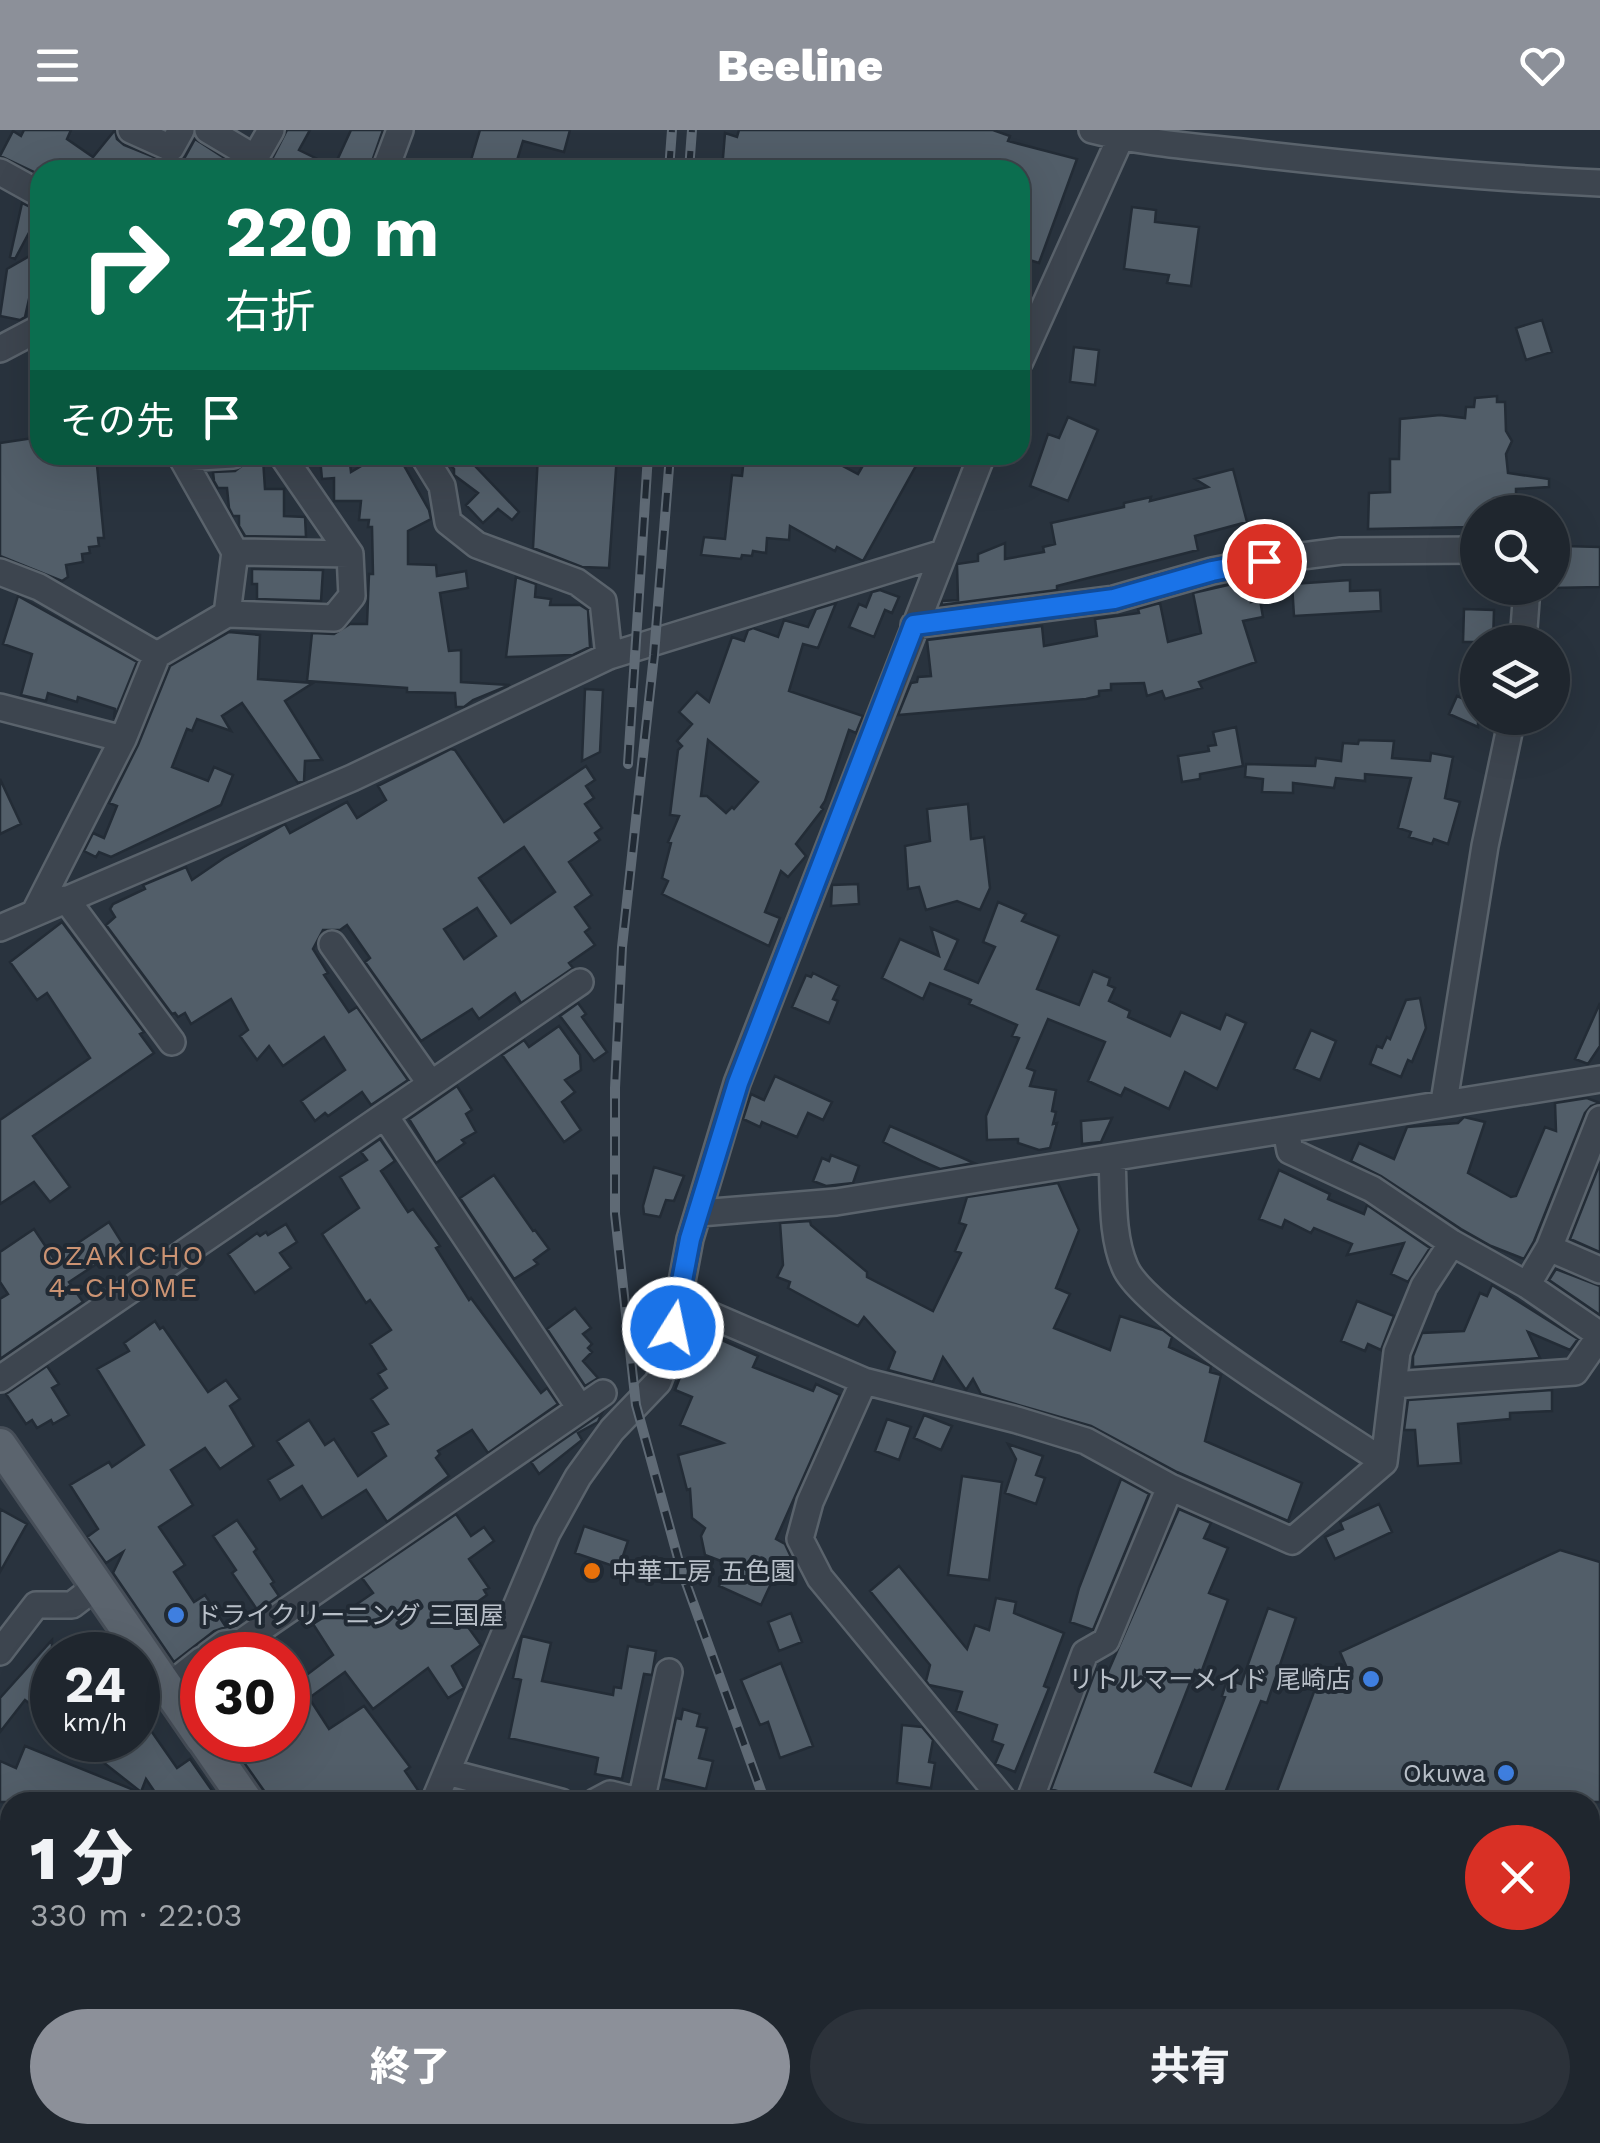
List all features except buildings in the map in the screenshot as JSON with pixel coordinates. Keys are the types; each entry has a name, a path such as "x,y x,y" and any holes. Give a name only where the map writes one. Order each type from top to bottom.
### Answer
{"main road":[{"path":"0,1445 180,1705"},
{"path":"219,1762 240,1792"}],"street":[{"path":"131,130 171,148 181,130"},
{"path":"208,130 255,158 271,130"},
{"path":"389,160 400,130"},
{"path":"1092,130 1496,178 1600,184"},
{"path":"1030,339 1123,134"},
{"path":"0,172 30,188"},
{"path":"0,349 30,333"},
{"path":"186,465 236,552 228,614"},
{"path":"35,912 123,738 157,655 228,614 334,618 352,596 350,554 289,465"},
{"path":"430,465 442,486 448,522 477,545 577,582 603,601 610,656"},
{"path":"438,1792 546,1534 578,1477 612,1430 658,1382 668,1356 690,1239 738,1083 978,465"},
{"path":"914,625 1114,599 1212,571 1264,561 1342,552 1460,550"},
{"path":"236,552 350,554"},
{"path":"0,928 352,778 610,656 942,554"},
{"path":"0,572 39,588 157,655"},
{"path":"0,707 123,738"},
{"path":"1444,1102 1485,846 1508,735"},
{"path":"66,899 172,1042"},
{"path":"332,944 431,1084"},
{"path":"0,1379 580,982"},
{"path":"700,1213 836,1202 1600,1079"},
{"path":"384,1116 580,1408"},
{"path":"1526,1285 1549,1248 1600,1119"},
{"path":"1286,1130 1290,1151 1372,1189 1600,1335 1575,1372 1393,1385"},
{"path":"1112,1160 1116,1232 1125,1268 1144,1295 1384,1462"},
{"path":"678,1301 864,1380 1086,1442 1170,1487 1292,1542 1384,1462 1397,1352 1424,1286 1452,1243"},
{"path":"1549,1248 1600,1270"},
{"path":"864,1380 810,1502 800,1539 820,1578 997,1792"},
{"path":"254,1632 603,1394"},
{"path":"1033,1792 1085,1653 1106,1640 1170,1487"},
{"path":"0,1652 36,1605 72,1605 98,1584"},
{"path":"643,1792 669,1672"},
{"path":"168,1687 180,1677"},
{"path":"447,1772 523,1792"}],"railway":[{"path":"670,160 672,130"},
{"path":"690,160 692,130"},
{"path":"628,764 647,465"},
{"path":"669,465 654,655 622,947 615,1088 615,1214 636,1405 681,1569 761,1792"}],"place":[{"name":"中華工房 五色園","path":"592,1571"},
{"name":"ドライクリーニング 三国屋","path":"176,1615"},
{"name":"リトルマーメイド 尾崎店","path":"1371,1679"},
{"name":"Okuwa","path":"1506,1773"}],"district":[{"name":"OZAKICHO 4-CHOME","path":"124,1271"}],"route":[{"path":"673,1328 690,1239 738,1083 914,625 1114,599 1212,571 1264,561"}]}
